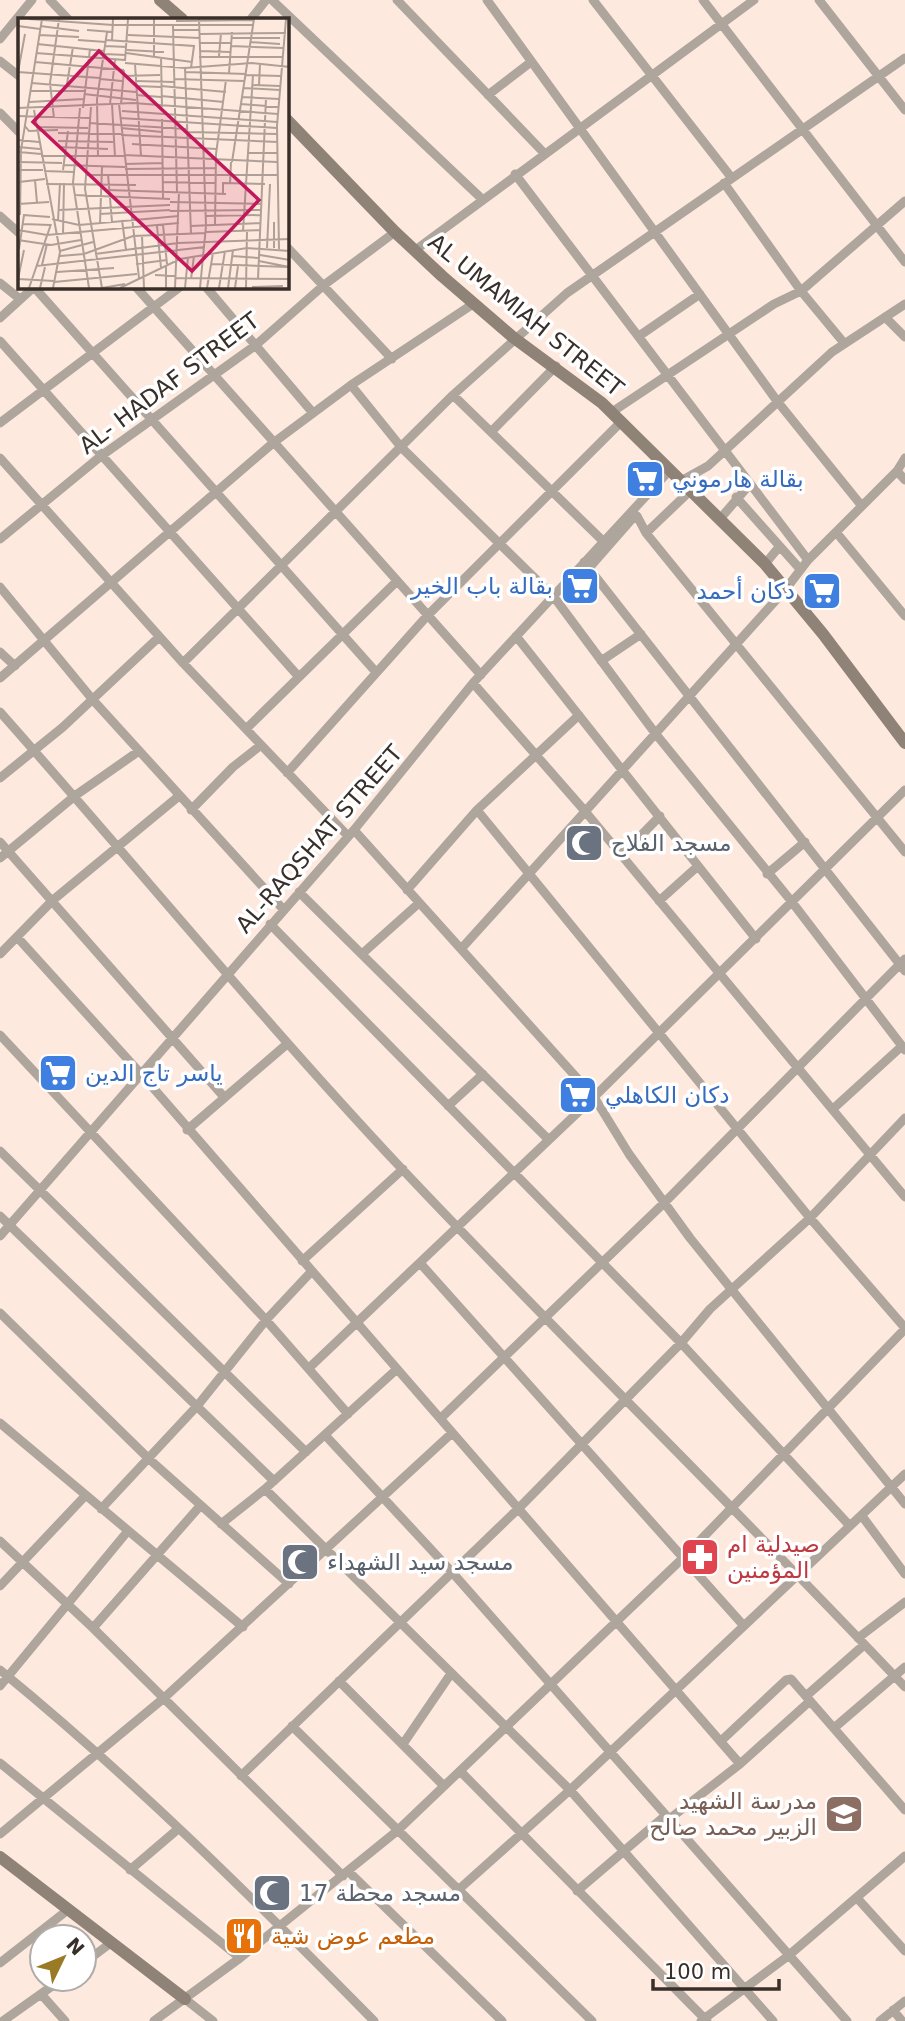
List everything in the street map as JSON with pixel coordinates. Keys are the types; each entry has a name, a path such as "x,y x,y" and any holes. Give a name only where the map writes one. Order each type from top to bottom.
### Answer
{"street":[{"path":"0,39 32,0"},
{"path":"50,0 67,18"},
{"path":"160,0 181,18"},
{"path":"252,18 266,0"},
{"path":"272,0 482,199"},
{"path":"397,0 544,153"},
{"path":"487,0 777,401 861,505"},
{"path":"593,0 728,180 801,291 844,342"},
{"path":"703,0 801,131 905,262"},
{"path":"414,251 577,128 754,0"},
{"path":"819,0 905,110"},
{"path":"183,663 280,564 514,338 592,275 905,58"},
{"path":"0,61 18,75"},
{"path":"488,95 531,62"},
{"path":"0,113 18,131"},
{"name":"AL UMAMIAH STREET","path":"289,122 414,251 514,338 556,366 617,417 765,564 905,743"},
{"path":"515,174 808,560"},
{"path":"287,773 375,671 552,489 617,417 667,373 774,304 801,291 905,201"},
{"path":"0,216 18,232"},
{"name":"AL- HADAF STREET","path":"0,539 43,507 101,456 256,345 324,285 395,232"},
{"path":"289,249 392,359"},
{"path":"0,283 20,299"},
{"path":"0,318 32,289"},
{"path":"36,289 375,671"},
{"path":"137,289 481,675"},
{"path":"0,423 178,289"},
{"path":"208,289 313,413"},
{"path":"639,336 700,294"},
{"path":"0,678 273,443 351,386 473,304"},
{"path":"646,533 686,486 777,401 844,342 905,304"},
{"path":"885,317 905,337"},
{"path":"0,341 299,677"},
{"path":"491,432 556,366"},
{"path":"351,386 401,447 554,597 654,733 792,902 903,1048 834,1108"},
{"path":"453,396 603,541"},
{"path":"0,458 159,638 287,773 407,890 594,1097 629,1154 690,1238 905,1504"},
{"path":"461,949 785,590 808,560 897,471 905,458"},
{"name":"AL-RAQSHAT STREET","path":"0,1236 351,833 473,683 587,565 603,541 670,470"},
{"path":"897,471 905,480"},
{"path":"719,520 736,497 750,484"},
{"path":"736,497 800,569"},
{"path":"441,1418 547,1318 600,1261 665,1202 864,999 903,965 587,565 637,516 646,533 905,852"},
{"path":"836,532 905,616"},
{"path":"765,564 779,547"},
{"path":"246,729 396,582"},
{"path":"0,587 93,700 283,909"},
{"path":"601,661 641,634"},
{"path":"516,636 756,939"},
{"path":"0,778 93,700 159,638"},
{"path":"0,652 15,666"},
{"path":"473,683 622,855 871,1152 905,1197"},
{"path":"0,712 76,795 287,1044 402,1169 905,1687"},
{"path":"407,890 477,810 579,715"},
{"path":"191,810 213,786 261,745"},
{"path":"4,855 76,795 139,751"},
{"path":"309,1367 660,1034 905,790"},
{"path":"0,954 54,900 179,796"},
{"path":"155,2021 240,1958 397,1830 685,1556 905,1329 810,1218 477,810"},
{"path":"622,855 660,816"},
{"path":"0,842 4,855 54,900 224,1097"},
{"path":"767,874 805,842"},
{"path":"659,901 698,866"},
{"path":"299,891 548,1139"},
{"path":"363,953 419,904"},
{"path":"270,924 681,1343 784,1452 849,1526"},
{"path":"17,937 142,1075 740,1764"},
{"path":"0,1035 90,1135 266,1320 348,1414"},
{"path":"187,1130 287,1044"},
{"path":"448,1106 483,1074"},
{"path":"241,1776 519,1508 733,1288 810,1218 905,1118"},
{"path":"0,1151 306,1452"},
{"path":"302,1261 402,1169"},
{"path":"0,1216 274,1481"},
{"path":"420,1263 685,1556 744,1626"},
{"path":"101,1509 198,1405 266,1320 311,1272"},
{"path":"0,1312 148,1458 289,1584"},
{"path":"221,1524 265,1489 397,1369"},
{"path":"0,1423 243,1628"},
{"path":"0,1834 100,1753 243,1628 452,1433"},
{"path":"325,1435 452,1571 846,2021"},
{"path":"457,1891 570,1790 905,1474"},
{"path":"265,1489 450,1675 570,1790 773,2021"},
{"path":"0,1586 85,1496"},
{"path":"93,1628 200,1506"},
{"path":"862,1516 905,1574"},
{"path":"0,1686 127,1532"},
{"path":"0,1541 93,1628 241,1776 502,2021"},
{"path":"577,1891 666,1818 740,1764 808,1699 862,1641 905,1602"},
{"path":"834,1728 905,1667"},
{"path":"0,1670 100,1753 280,1926 374,2021"},
{"path":"403,1744 450,1675"},
{"path":"721,1741 789,1678 905,1810"},
{"path":"339,1681 443,1785"},
{"path":"292,1726 592,2021"},
{"path":"0,1763 240,1958"},
{"path":"460,1771 704,2020 789,1956 905,1856"},
{"path":"130,1870 177,1829"},
{"path":"0,1857 213,2021"},
{"path":"857,1898 905,1951"},
{"path":"0,1963 69,1909"},
{"path":"98,1952 112,1942"},
{"path":"7,2020 41,1994 65,2021"},
{"path":"880,2021 905,2001"},
{"path":"893,2011 902,2021"}],"place":[{"name":"بقالة هارموني","path":"645,479"},
{"name":"بقالة باب الخير","path":"580,586"},
{"name":"دكان أحمد","path":"822,591"},
{"name":"مسجد الفلاح","path":"584,843"},
{"name":"ياسر تاج الدين","path":"58,1073"},
{"name":"دكان الكاهلي","path":"578,1095"},
{"name":"صيدلية ام المؤمنين","path":"700,1557"},
{"name":"مسجد سيد الشهداء","path":"300,1562"},
{"name":"مدرسة الشهيد الزبير محمد صالح","path":"844,1814"},
{"name":"مسجد محطة 17","path":"272,1893"},
{"name":"مطعم عوض شية","path":"244,1936"}]}
